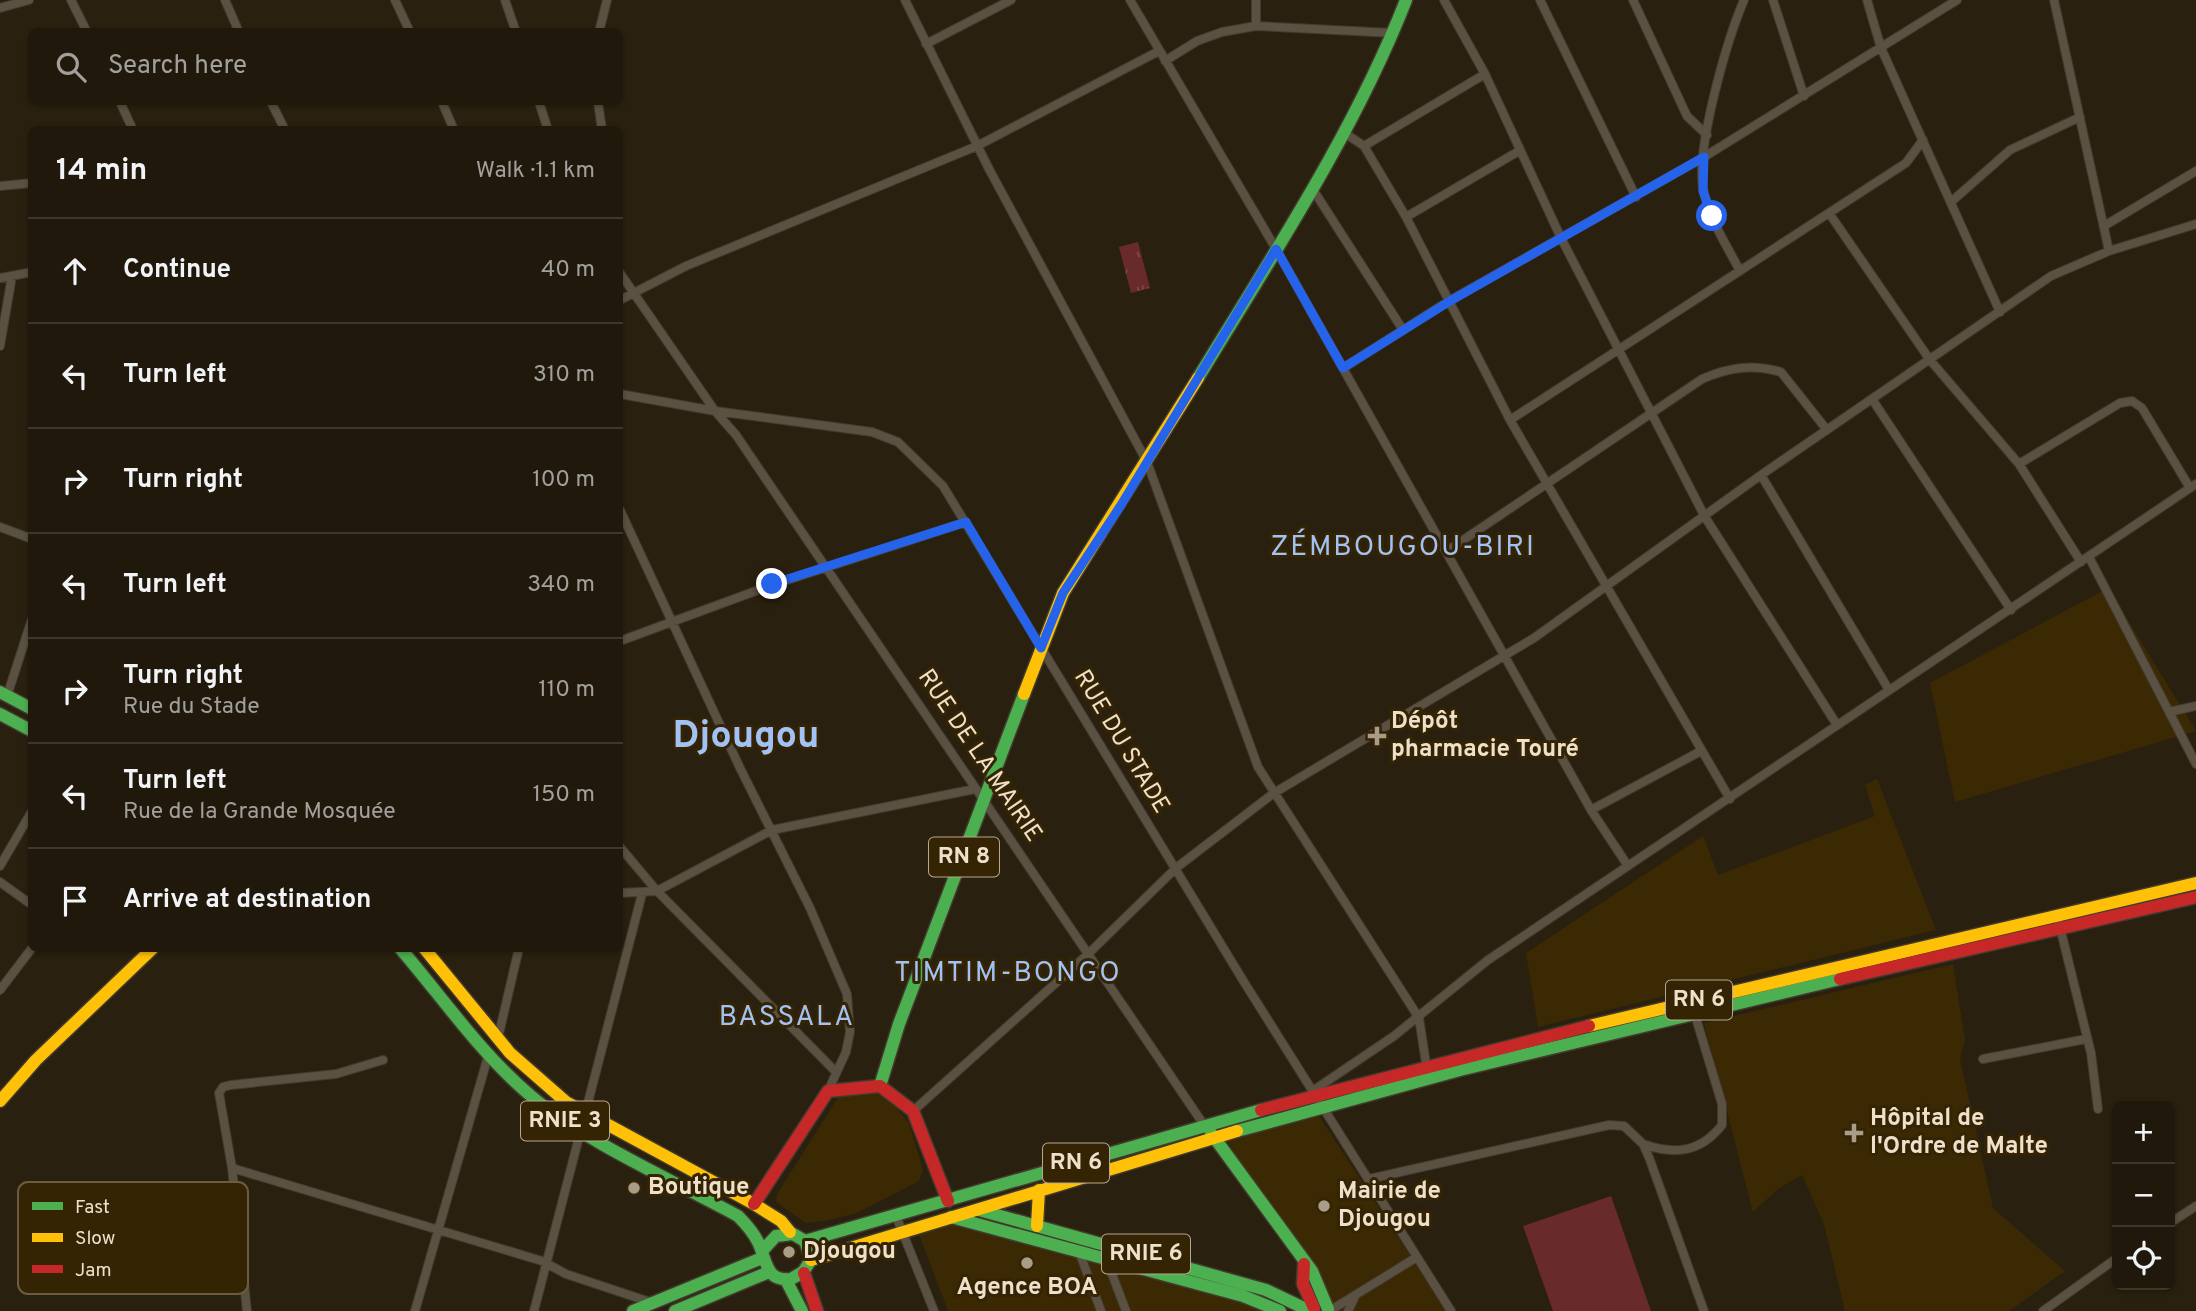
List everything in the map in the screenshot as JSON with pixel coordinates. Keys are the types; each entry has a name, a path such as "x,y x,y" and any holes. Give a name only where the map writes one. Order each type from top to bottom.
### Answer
{"main road":[{"name":"RN 8","path":"880,1086 900,1024 1063,593 1147,462 1276,249 1343,132 1393,33 1406,0"},
{"path":"3,694 28,707"},
{"path":"0,714 28,729"},
{"name":"RN 6","path":"1427,1073 2057,915 2196,883"},
{"name":"RN 6","path":"948,1201 1204,1125 1318,1097 1695,1015 2196,897"},
{"path":"1,1100 36,1060 149,952"},
{"name":"RNIE 3","path":"403,952 489,1053 531,1096 582,1131 738,1216 746,1223 763,1254 769,1272"},
{"name":"RNIE 3","path":"427,952 498,1039 543,1084 586,1115 754,1204 805,1241"},
{"path":"754,1204 828,1091 880,1086 913,1111 948,1201 805,1241 811,1260"},
{"name":"RN 6","path":"951,1217 1215,1136 1318,1097"},
{"name":"RUE DE LA MAIRIE","path":"1204,1125 1215,1136 1319,1282 1331,1310"},
{"path":"1037,1226 1039,1190"},
{"name":"RNIE 6","path":"948,1201 1105,1242 1266,1290 1311,1310"},
{"path":"786,1280 804,1273 811,1260 951,1217"},
{"name":"RNIE 6","path":"951,1217 1080,1254 1244,1296 1280,1311"},
{"path":"634,1311 763,1254 769,1240 779,1233 790,1232"},
{"name":"RUE DE LA MAIRIE","path":"1304,1264 1303,1283 1311,1310"},
{"path":"675,1311 769,1272 786,1280 802,1311"},
{"path":"804,1273 817,1311"},
{"path":"1311,1310 1331,1310"}],"street":[{"path":"0,8 29,0"},
{"path":"71,0 85,28"},
{"path":"225,0 237,28"},
{"path":"395,0 408,28"},
{"path":"505,0 515,28"},
{"path":"600,28 607,0"},
{"path":"905,0 977,146 1147,462 1258,767 1419,1018 1427,1073"},
{"path":"926,44 1011,0"},
{"path":"1130,0 1276,249 1591,810 1628,866"},
{"path":"1256,0 1256,26"},
{"path":"1444,0 1485,74 1561,238 1705,517 1837,725"},
{"path":"1540,0 1636,197"},
{"path":"1633,0 1687,116 1707,135"},
{"path":"1740,271 1703,191 1707,135 1744,0"},
{"path":"1773,0 1804,96"},
{"path":"1867,0 1881,48 2000,312"},
{"path":"1343,368 1450,301 1704,157 1957,0"},
{"path":"2054,0 2109,251"},
{"path":"1166,61 1210,36 1256,26 1393,33"},
{"path":"623,298 687,266 977,146 1159,51"},
{"path":"1364,146 1485,74"},
{"path":"121,105 131,126"},
{"path":"272,105 283,126"},
{"path":"443,105 452,126"},
{"path":"540,105 547,126"},
{"path":"598,105 601,126"},
{"path":"1951,202 2010,150 2080,117"},
{"path":"1343,132 1364,146 1406,217 1510,420 1730,799"},
{"path":"1510,420 1906,163 1923,140"},
{"path":"1406,217 1519,150"},
{"path":"2104,226 2196,171"},
{"path":"0,186 28,183"},
{"path":"1311,188 1403,330"},
{"path":"1829,213 1930,360 2019,464 2085,560 2196,764"},
{"path":"913,1111 1087,955 1176,868 1274,793 1505,657 1761,475 2051,276 2109,251 2196,224"},
{"path":"0,278 28,273"},
{"path":"0,346 12,276"},
{"name":"RUE DE LA MAIRIE","path":"623,277 826,567 1204,1125"},
{"path":"1447,551 1702,379 1735,366 1781,372 1827,430"},
{"name":"RUE DU STADE","path":"623,395 715,411 872,432 898,442 943,486 1118,779 1451,1311"},
{"path":"1872,399 2011,610"},
{"path":"1318,1097 1488,960 2193,486 2142,408 2132,401 2120,403 2019,464"},
{"path":"1761,475 1889,690"},
{"path":"623,516 847,994 850,1032 846,1052 828,1091"},
{"path":"623,640 772,584 966,522"},
{"path":"0,527 28,538"},
{"path":"3,694 28,629"},
{"path":"2169,712 2196,706"},
{"path":"1591,810 1701,751"},
{"path":"623,893 657,891 772,830 975,789"},
{"path":"0,866 4,851 28,817"},
{"path":"623,851 657,891 836,1072"},
{"path":"0,882 28,902"},
{"path":"534,1311 642,894"},
{"path":"2057,915 2087,1039 2098,1110"},
{"path":"0,990 29,952"},
{"path":"498,1039 518,952"},
{"path":"1643,1144 1673,1152 1686,1150 1702,1144 1722,1125 1722,1104 1695,1015"},
{"path":"1983,1059 2087,1039"},
{"path":"415,1311 489,1053"},
{"path":"233,1182 219,1100 223,1087 336,1074 383,1060"},
{"path":"1368,1179 1609,1125 1624,1126 1643,1144 1704,1311"},
{"path":"232,1168 439,1229 547,1264 653,1303"},
{"path":"2175,1220 2196,1206"},
{"path":"896,1216 934,1311"},
{"path":"1105,1242 1107,1261 1126,1311"},
{"path":"1080,1254 1101,1311"},
{"path":"1331,1310 1417,1257"},
{"path":"2043,1311 2112,1262"},
{"path":"1348,1311 1354,1298"}],"shaded area":[{"path":"2108,588 2196,731 1955,802 1930,683"},
{"path":"1877,779 1936,930 1538,1027 1526,953 1703,836 1718,875 1875,816 1865,785"},
{"name":"Hôpital de l'Ordre de Malte","path":"1953,964 1965,1040 1960,1059 1993,1208 2065,1271 2009,1311 1845,1311 1824,1224 1802,1175 1778,1189 1753,1212 1704,1023"},
{"path":"874,1092 895,1106 909,1123 923,1170 919,1181 857,1213 806,1223 776,1202 777,1194 841,1093"},
{"path":"1317,1113 1446,1311 1333,1311 1228,1142"},
{"path":"947,1221 1069,1256 1249,1300 1274,1311 948,1311 917,1229"}],"green space":[{"path":"1138,242 1150,288 1131,293 1119,247"},
{"path":"1611,1196 1651,1311 1553,1311 1523,1226"}],"traffic: fast":[{"path":"1198,378 1337,146 1406,0"},
{"path":"0,692 28,707"},
{"path":"880,1086 899,1024 1024,694"},
{"path":"0,714 28,729"},
{"path":"403,952 495,1062 553,1113 603,1145 738,1216 754,1235 768,1268 776,1277 791,1279 803,1272 811,1260 805,1241 793,1234 776,1236 763,1250"},
{"path":"1237,1131 1460,1070 1840,979"},
{"path":"805,1241 1261,1110"},
{"path":"1211,1133 1312,1271 1328,1309"},
{"path":"979,1210 1266,1290 1310,1311"},
{"path":"951,1217 1243,1296 1280,1311"},
{"path":"633,1311 762,1258"},
{"path":"675,1311 769,1272"},
{"path":"786,1280 802,1311"}],"traffic: slow":[{"path":"1024,694 1063,593 1198,378"},
{"path":"1589,1026 2196,883"},
{"path":"0,1101 36,1060 149,952"},
{"path":"427,952 510,1053 566,1102 754,1204 781,1221 790,1232"},
{"path":"811,1260 1237,1131"},
{"path":"1037,1226 1039,1190"}],"traffic: jam":[{"path":"1840,979 2196,897"},
{"path":"1261,1110 1589,1026"},
{"path":"754,1204 828,1091 880,1086 913,1111 948,1201"},
{"path":"1304,1264 1303,1284 1314,1308"},
{"path":"804,1273 817,1311"}],"place":[{"name":"Dépôt pharmacie Touré","path":"1377,736"},
{"name":"Hôpital de l'Ordre de Malte","path":"1854,1133"},
{"name":"Boutique","path":"634,1188"},
{"name":"Mairie de Djougou","path":"1324,1206"},
{"name":"Djougou","path":"789,1252"},
{"name":"Agence BOA","path":"1027,1263"}],"district":[{"name":"ZÉMBOUGOU-BIRI","path":"1403,548"},
{"name":"Djougou","path":"746,737"},
{"name":"TIMTIM-BONGO","path":"1008,974"},
{"name":"BASSALA","path":"787,1018"}],"route":[{"path":"772,584 966,522 1041,648 1063,593 1121,505 1276,249 1343,368 1450,301 1704,157 1701,174 1703,191 1712,216"}]}
